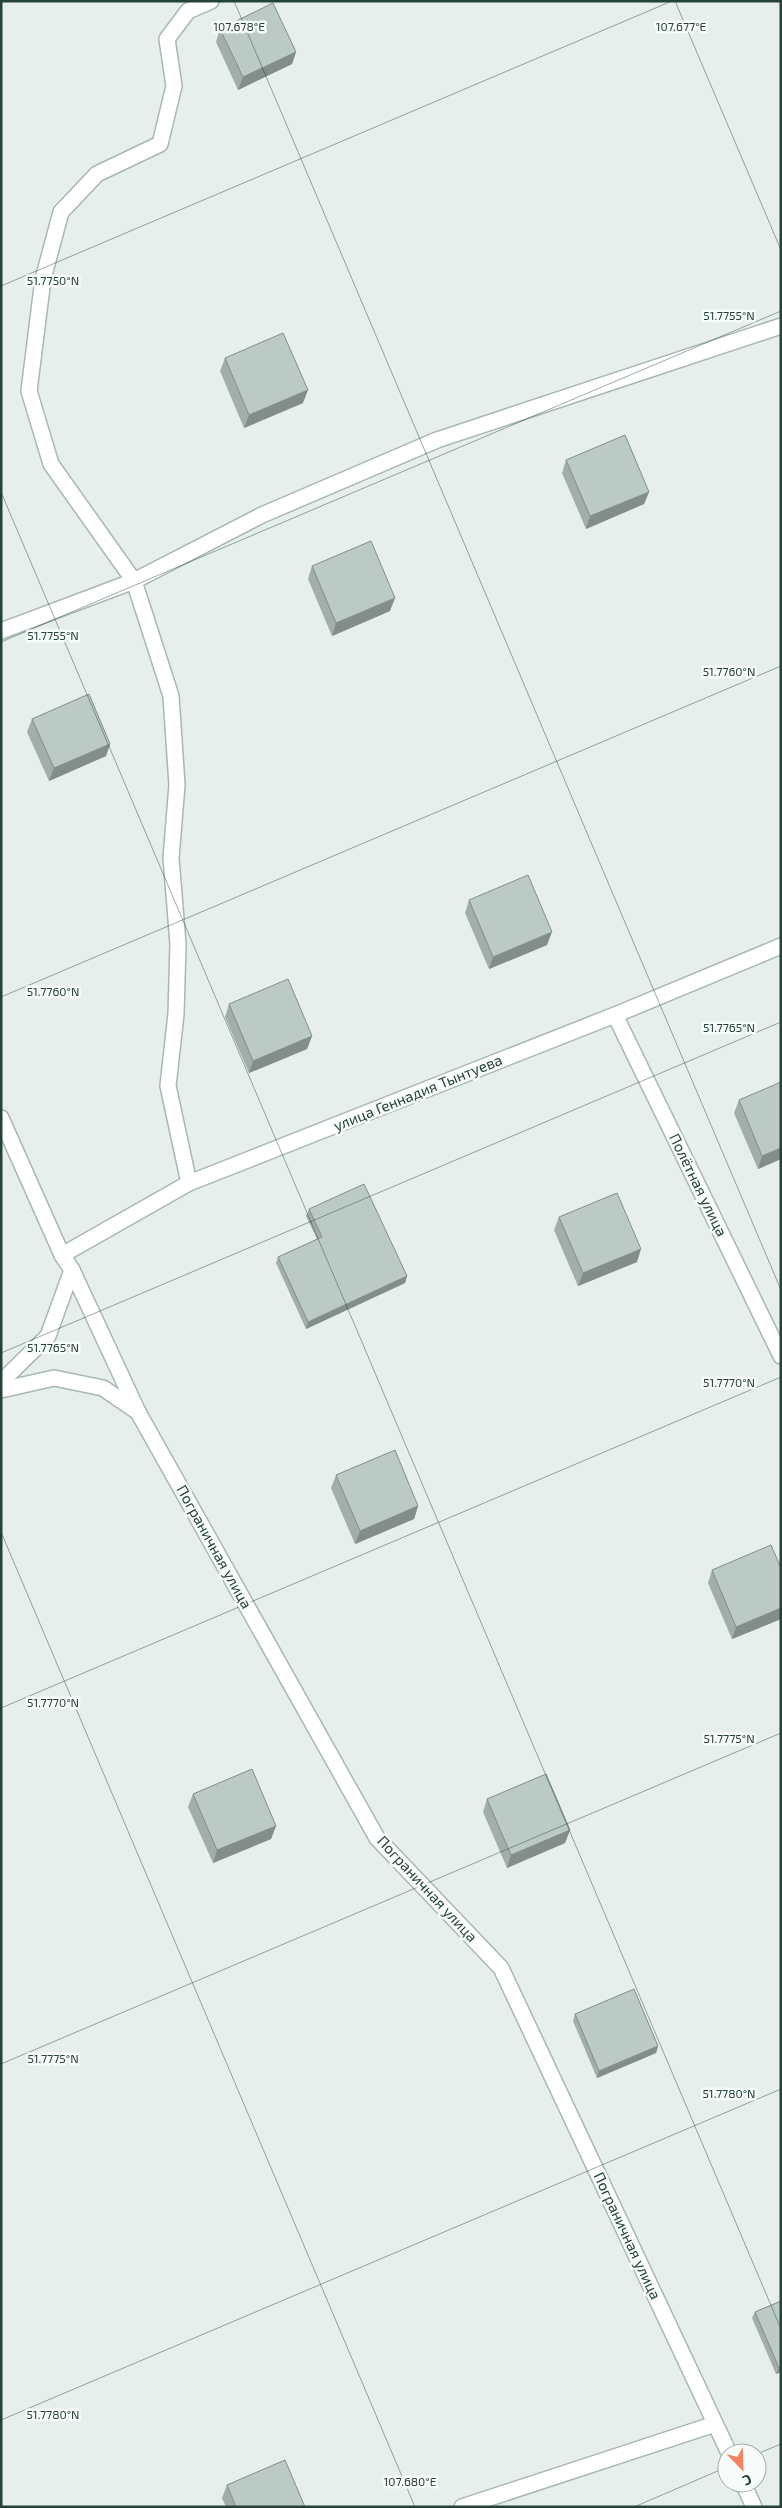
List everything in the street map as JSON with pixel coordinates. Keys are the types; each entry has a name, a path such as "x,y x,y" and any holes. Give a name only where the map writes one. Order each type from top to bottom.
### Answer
{"street":[{"path":"189,1183 168,1086 176,1014 178,944 171,858 177,785 171,696 134,582 50,464 30,391 43,279 61,212 97,174 160,144 174,86 167,39 188,11 211,1"},
{"path":"1,631 134,582 262,515 437,440 781,326"},
{"name":"улица Геннадия Тынтуева","path":"62,1255 189,1183 615,1015 781,946"},
{"name":"Полётная улица","path":"615,1015 781,1356"},
{"name":"Пограничная улица","path":"1,1118 62,1255 72,1270 138,1412 378,1838 501,1968 724,2443"},
{"path":"1,1382 48,1336 72,1270"},
{"path":"1,1390 54,1378 103,1388 138,1412"},
{"path":"462,2507 715,2424"},
{"path":"748,2493 754,2507"}],"building":[{"path":"273,3 296,52 243,77 220,29"},
{"path":"283,333 308,390 249,415 225,358"},
{"path":"625,435 649,492 590,516 566,460"},
{"path":"371,541 395,598 336,623 312,566"},
{"path":"89,694 110,744 54,768 32,719"},
{"path":"528,875 552,932 493,957 469,900"},
{"path":"288,979 312,1036 253,1061 229,1004"},
{"path":"781,1082 781,1148 762,1156 739,1100"},
{"path":"364,1184 407,1276 308,1322 278,1257 322,1237 309,1209"},
{"path":"617,1193 641,1249 583,1273 559,1217"},
{"path":"395,1450 418,1506 360,1531 336,1475"},
{"path":"771,1545 781,1568 781,1608 736,1627 712,1570"},
{"path":"252,1769 276,1826 217,1850 193,1794"},
{"path":"546,1774 570,1830 511,1855 487,1799"},
{"path":"634,1989 658,2046 599,2071 575,2014"},
{"path":"781,2301 781,2367 779,2368 755,2312"},
{"path":"285,2460 305,2507 236,2507 227,2485"}]}
